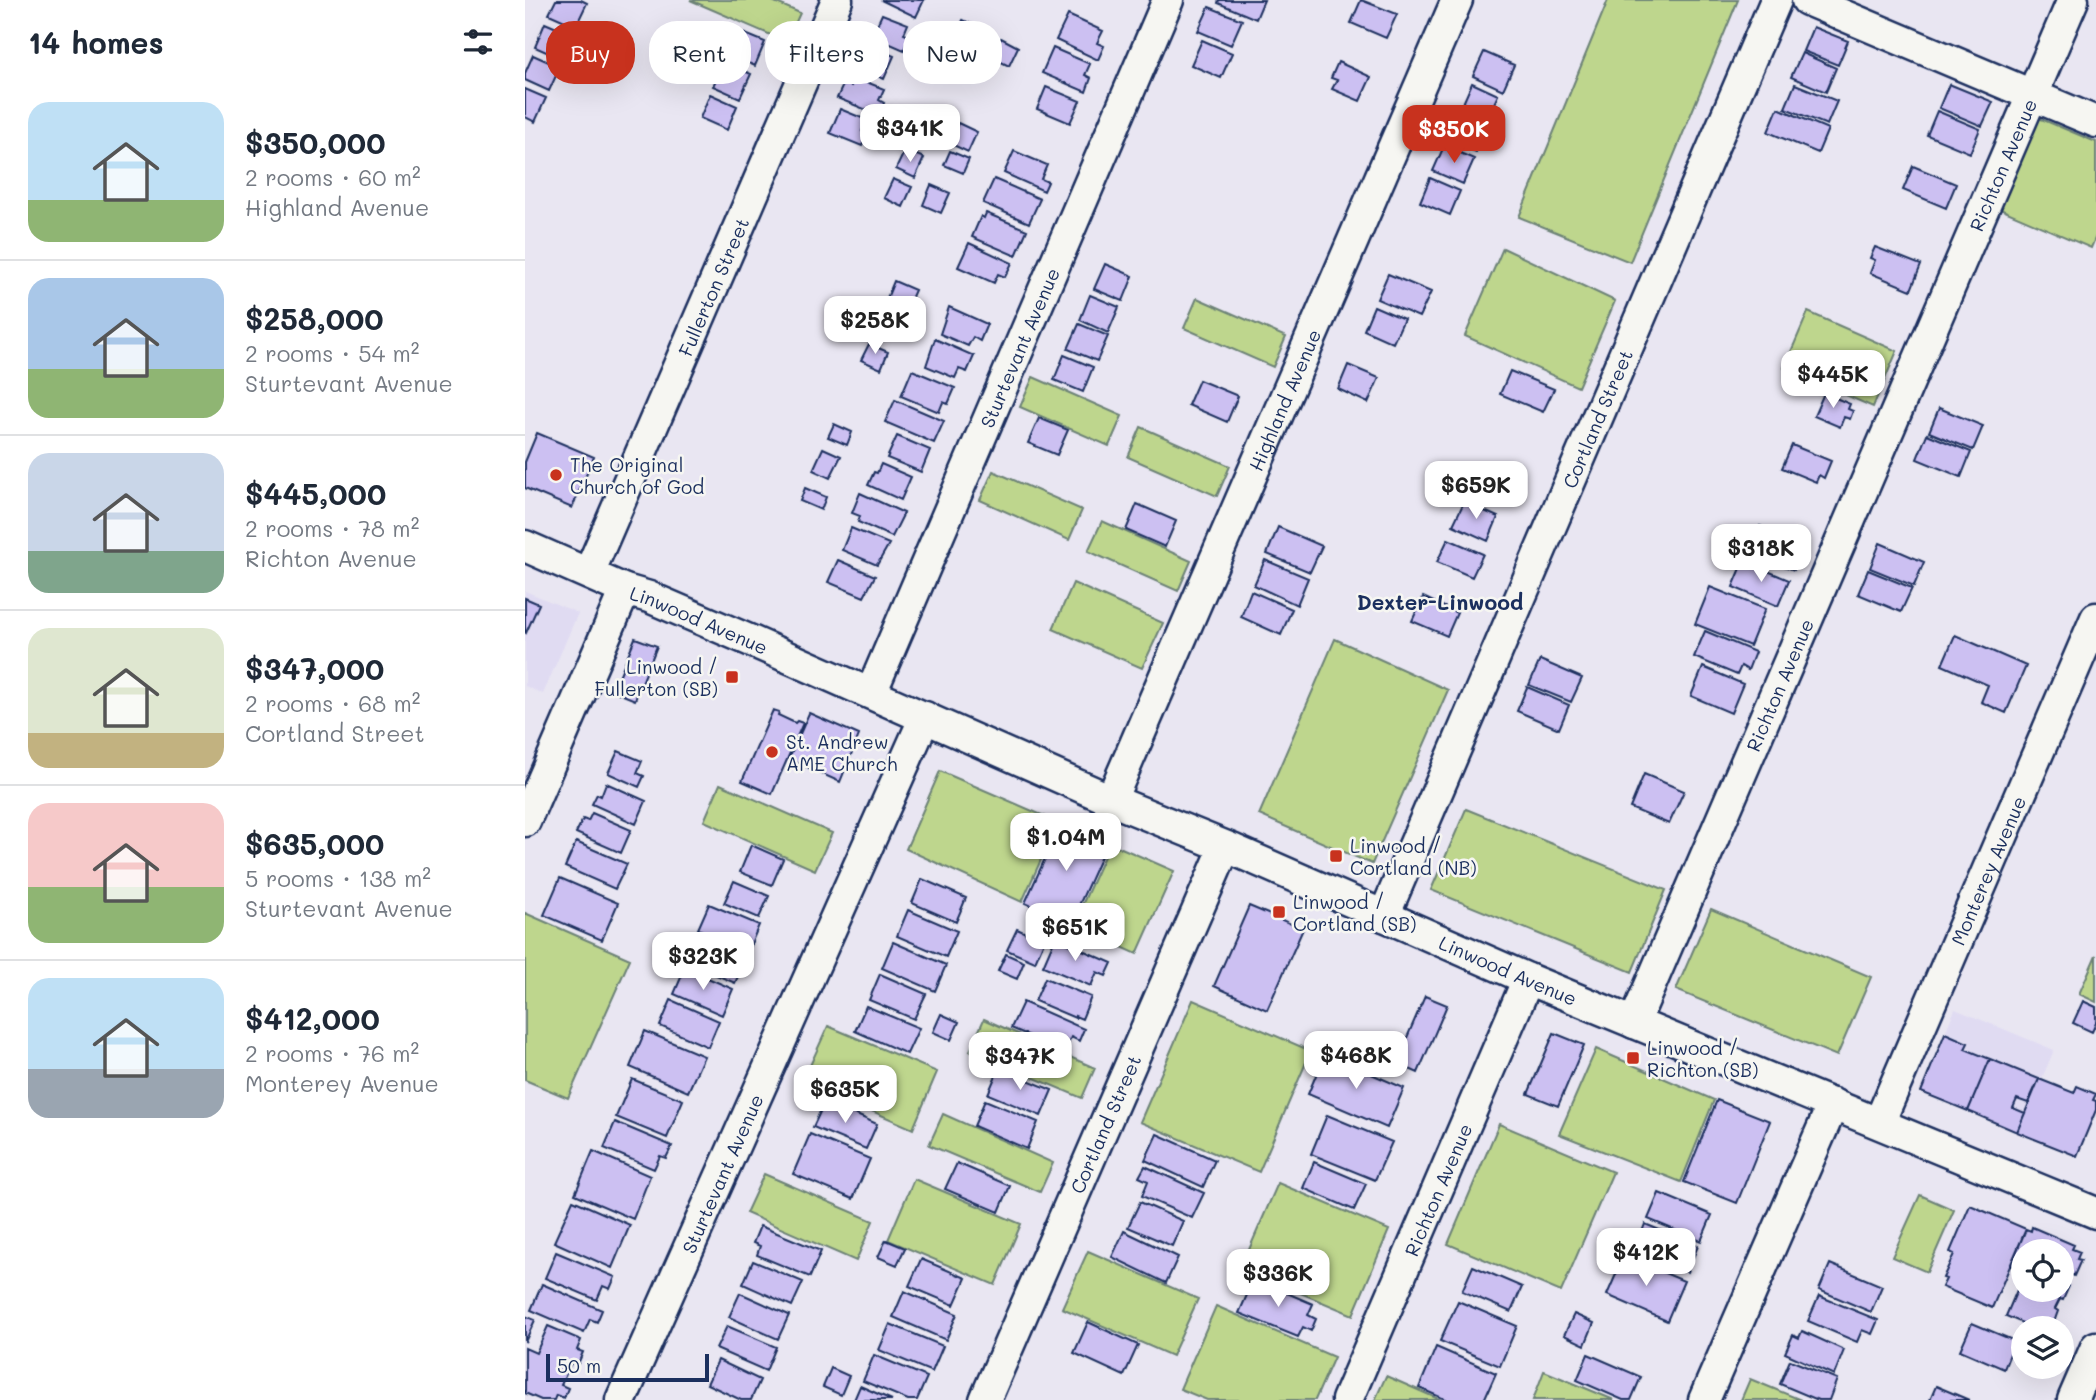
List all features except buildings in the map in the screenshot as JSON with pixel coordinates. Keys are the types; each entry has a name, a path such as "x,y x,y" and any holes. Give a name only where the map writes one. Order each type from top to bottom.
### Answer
{"street":[{"name":"Fullerton Street","path":"589,573 837,0"},
{"name":"Sturtevant Avenue","path":"871,693 1168,0"},
{"name":"Highland Avenue","path":"1111,800 1457,0"},
{"name":"Cortland Street","path":"1384,916 1776,0"},
{"path":"1807,0 2096,122"},
{"name":"Richton Avenue","path":"1634,1023 2073,0"},
{"name":"Linwood Avenue","path":"525,546 625,590 649,597 1528,979 2096,1213"},
{"path":"525,821 625,590"},
{"name":"Monterey Avenue","path":"1879,1123 2096,618"},
{"name":"Sturtevant Avenue","path":"621,1400 925,717"},
{"name":"Cortland Street","path":"985,1400 1225,847"},
{"name":"Richton Avenue","path":"1346,1400 1528,979"},
{"path":"1704,1400 1833,1104"},
{"path":"2073,1400 2096,1347"}],"shaded area":[{"path":"525,591 578,613 543,694 525,686"},
{"path":"1955,1009 2054,1050 2019,1133 1920,1092"}],"green space":[{"path":"690,0 770,0 800,13 796,21 765,21 765,32 751,26 751,21 738,21"},
{"path":"1608,0 1738,0 1630,262 1519,217"},
{"path":"2039,118 2096,142 2096,236 2091,248 2000,209"},
{"path":"1503,248 1615,301 1578,387 1465,336"},
{"path":"1197,298 1286,337 1273,367 1184,328"},
{"path":"1808,312 1897,351 1873,407 1784,368"},
{"path":"1033,377 1122,416 1109,446 1020,407"},
{"path":"1141,427 1230,466 1217,496 1128,457"},
{"path":"993,471 1082,510 1069,540 980,500"},
{"path":"1102,521 1191,561 1178,591 1088,551"},
{"path":"1073,583 1163,623 1142,668 1053,629"},
{"path":"1335,639 1448,690 1372,864 1259,815"},
{"path":"940,771 1058,822 1022,902 906,849"},
{"path":"720,784 832,833 815,870 704,821"},
{"path":"1466,809 1666,890 1632,972 1431,890"},
{"path":"1110,843 1174,871 1137,954 1073,925"},
{"path":"1711,909 1871,977 1837,1056 1676,990"},
{"path":"525,913 630,959 568,1098 525,1080"},
{"path":"2096,955 2096,1002 2079,994"},
{"path":"1193,1000 1311,1051 1259,1172 1140,1122"},
{"path":"984,1019 1095,1068 1082,1098 970,1051"},
{"path":"828,1026 937,1072 913,1129 803,1081"},
{"path":"1596,1049 1714,1100 1681,1182 1559,1134"},
{"path":"943,1114 1053,1163 1040,1192 929,1145"},
{"path":"1499,1124 1613,1172 1561,1292 1448,1244"},
{"path":"764,1174 873,1221 856,1261 746,1213"},
{"path":"914,1179 1021,1224 995,1285 888,1240"},
{"path":"1278,1183 1389,1230 1353,1315 1241,1268"},
{"path":"1920,1195 1954,1210 1927,1272 1892,1257"},
{"path":"1088,1251 1198,1299 1172,1356 1062,1308"},
{"path":"1216,1306 1334,1357 1315,1400 1207,1400 1180,1389"},
{"path":"1544,1371 1614,1400 1533,1400"},
{"path":"1386,1376 1441,1400 1375,1400"},
{"path":"1750,1379 1801,1400 1741,1400"}],"place":[{"name":"The Original Church of God","path":"556,475"},
{"name":"Linwood / Fullerton (SB)","path":"732,677"},
{"name":"St. Andrew AME Church","path":"772,752"},
{"name":"Linwood / Cortland (NB)","path":"1336,856"},
{"name":"Linwood / Cortland (SB)","path":"1279,912"},
{"name":"Linwood / Richton (SB)","path":"1633,1058"}],"district":[{"name":"Dexter-Linwood","path":"1440,601"}]}
